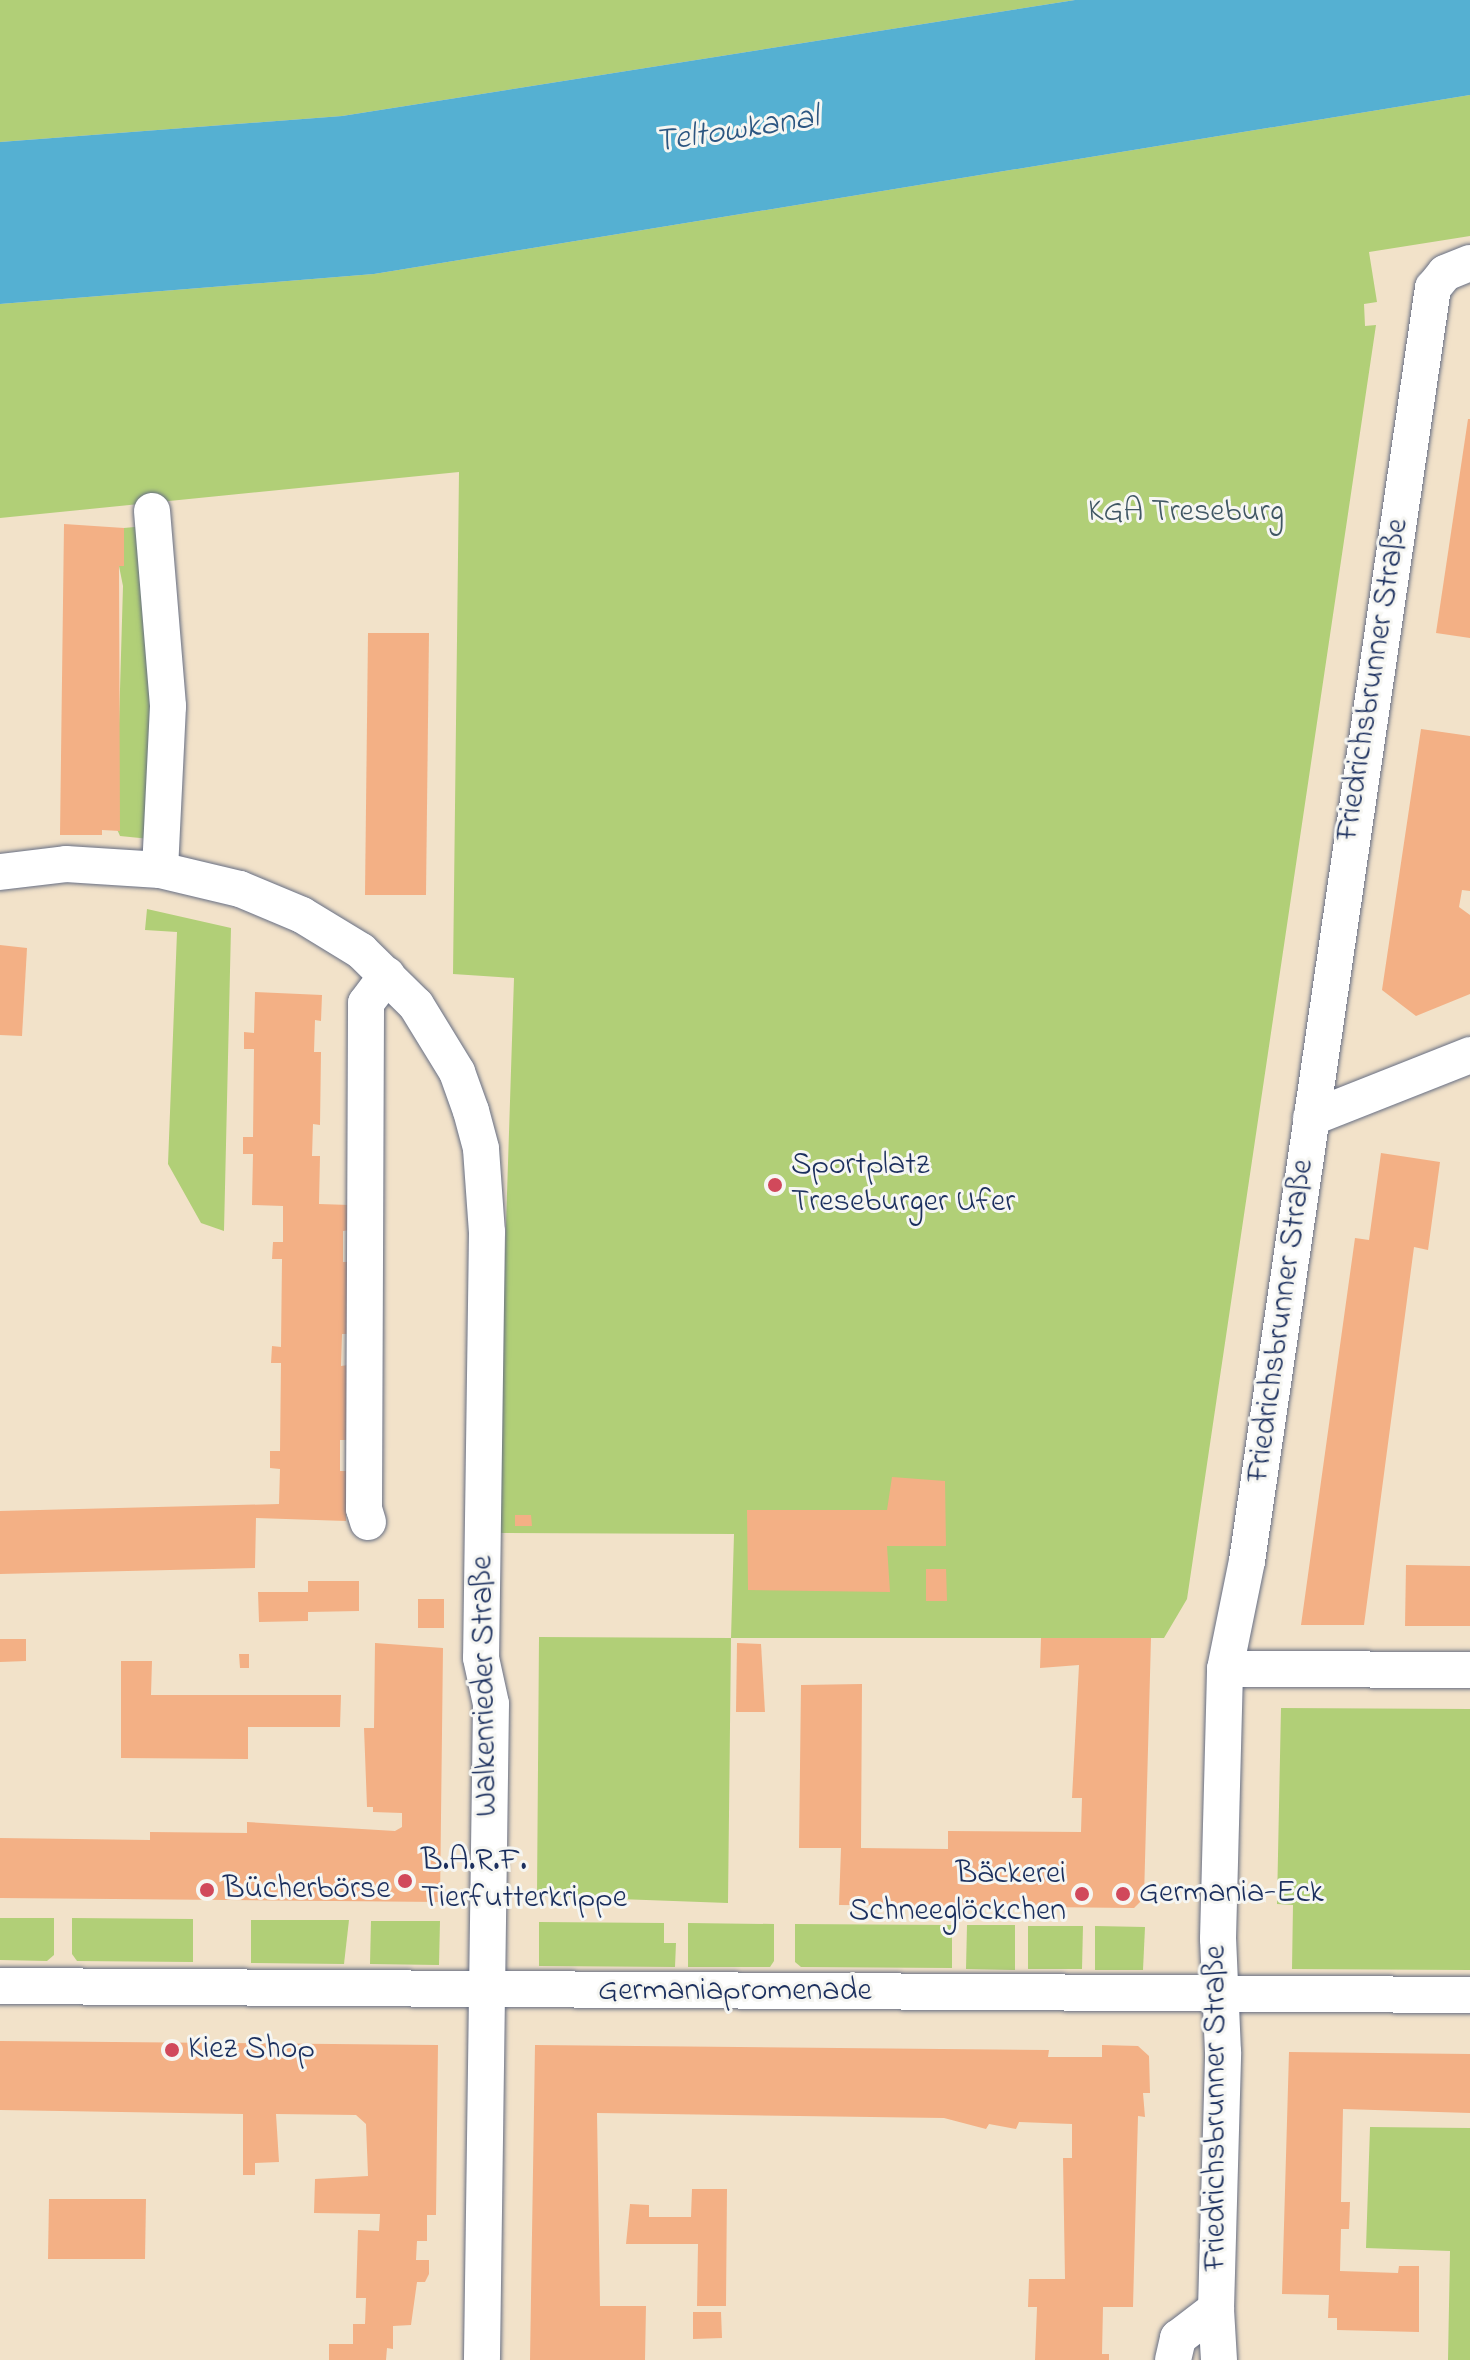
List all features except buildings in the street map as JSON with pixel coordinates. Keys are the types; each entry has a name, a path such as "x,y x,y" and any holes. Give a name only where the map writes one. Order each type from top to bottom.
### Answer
{"street":[{"name":"Friedrichsbrunner Straße","path":"1219,2360 1216,2309 1225,1669 1247,1561 1433,288 1445,273 1470,263"},
{"path":"152,511 168,706 160,870"},
{"name":"Walkenrieder Straße","path":"0,872 95,864 160,870 240,889 293,910 352,944 387,975 430,1024 457,1072 471,1111 485,1188 481,1658 491,1704 482,2360"},
{"path":"368,1522 364,1509 366,1003 387,975"},
{"path":"1311,1118 1470,1055"},
{"path":"1225,1669 1470,1670"},
{"name":"Germaniapromenade","path":"0,1986 1470,1995"},
{"path":"1173,2360 1178,2338 1216,2309"}],"green space":[{"path":"0,0 1075,0 342,116 0,142"},
{"name":"KGA Treseburg","path":"1470,95 1470,236 1369,252 1377,302 1364,304 1365,326 1376,325 1187,1599 1164,1638 731,1638 734,1534 496,1533 514,978 453,974 459,472 0,518 0,304 374,274"},
{"path":"145,526 156,704 150,839 120,836 116,827 123,586 119,566 124,565 124,528"},
{"path":"147,909 231,928 224,1231 201,1223 168,1164 177,932 145,930"},
{"path":"539,1637 731,1638 728,1903 537,1896"},
{"path":"1281,1708 1470,1709 1470,1970 1292,1969 1293,1905 1277,1904"},
{"path":"0,1918 54,1918 54,1955 47,1961 0,1960"},
{"path":"72,1918 193,1919 193,1962 77,1961 72,1954"},
{"path":"251,1920 349,1920 344,1964 251,1963"},
{"path":"371,1921 440,1921 439,1965 370,1964"},
{"path":"539,1922 664,1923 664,1943 676,1943 675,1967 539,1966"},
{"path":"688,1923 774,1924 774,1961 770,1967 688,1967"},
{"path":"795,1924 952,1925 952,1968 801,1967 795,1962"},
{"path":"967,1925 1015,1925 1015,1970 966,1969"},
{"path":"1028,1926 1083,1926 1082,1969 1028,1969"},
{"path":"1095,1926 1145,1927 1143,1970 1095,1970"},
{"path":"1370,2127 1470,2128 1470,2360 1448,2360 1450,2251 1366,2248"}],"water":[{"name":"Teltowkanal","path":"1075,0 1470,0 1470,95 374,274 0,304 0,142 342,116"}],"place":[{"name":"Sportplatz Treseburger Ufer","path":"775,1185"},
{"name":"B.A.R.F. Tierfutterkrippe","path":"405,1881"},
{"name":"Bücherbörse","path":"207,1890"},
{"name":"Bäckerei Schneeglöckchen","path":"1082,1894"},
{"name":"Germania-Eck","path":"1123,1894"},
{"name":"Kiez Shop","path":"172,2050"}]}
